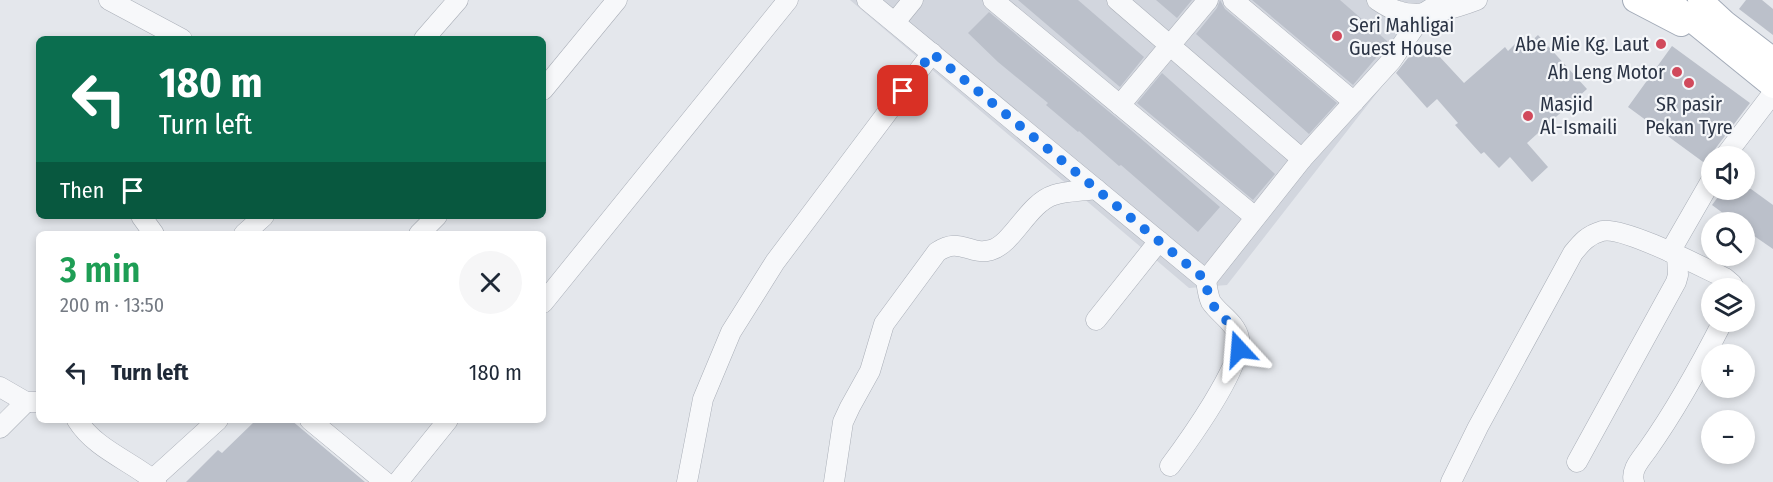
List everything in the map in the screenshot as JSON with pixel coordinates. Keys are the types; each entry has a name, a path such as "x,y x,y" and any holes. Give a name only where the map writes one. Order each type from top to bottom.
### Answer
{"main road":[{"path":"1635,0 1669,16 1748,67"},
{"path":"1667,0 1773,86"},
{"path":"1700,0 1725,23 1773,60"}],"street":[{"path":"109,0 176,36"},
{"path":"427,36 458,0"},
{"path":"546,86 617,0"},
{"path":"546,299 788,0"},
{"path":"867,0 1206,280 1210,300 1239,336 1239,349 1233,365 1204,416 1170,466"},
{"path":"895,22 913,0"},
{"path":"993,0 1256,218"},
{"path":"1117,0 1302,159"},
{"path":"1120,105 1208,0"},
{"path":"1233,0 1354,102"},
{"path":"1377,0 1399,12 1424,13 1459,2"},
{"path":"1206,280 1302,159 1391,61 1424,13"},
{"path":"687,482 703,399 731,332 775,262 932,53"},
{"path":"1733,146 1773,93"},
{"path":"834,482 843,422 870,371 884,324 937,252 947,245 959,244 981,251 992,250 1037,205 1053,195 1096,189"},
{"path":"1577,462 1676,282 1678,275 1674,254 1701,200"},
{"path":"247,231 261,219"},
{"path":"422,231 434,219"},
{"path":"1450,482 1568,264 1586,237 1605,230 1629,236 1725,278"},
{"path":"1096,320 1159,241"},
{"path":"1634,482 1632,477 1634,470 1691,383 1717,332"},
{"path":"0,387 32,402 0,428"},
{"path":"80,423 104,447 154,480 215,423"},
{"path":"314,423 385,482"},
{"path":"398,482 446,423"}],"shaded area":[{"path":"850,0 1463,0 1429,26 1227,285 1189,288"}],"building":[{"path":"1018,0 1078,0 1144,57 1120,87"},
{"path":"1156,0 1192,0 1177,18"},
{"path":"1220,0 1225,9 1337,103 1309,134 1196,34 1217,8"},
{"path":"1252,0 1340,0 1387,41 1387,45 1353,85"},
{"path":"1746,0 1762,0 1773,9 1773,35 1739,9"},
{"path":"989,12 1220,207 1198,232 1121,165 1119,166 1046,105 1048,103 998,62 968,33"},
{"path":"1538,35 1587,89 1527,143 1548,167 1532,182 1510,157 1499,168 1484,152 1481,154 1455,125 1458,123 1437,99 1427,108 1396,73 1408,58 1426,42 1464,83 1505,47 1508,51 1520,39 1526,46"},
{"path":"1672,46 1750,103 1717,146 1701,146 1701,160 1628,107"},
{"path":"1162,73 1275,174 1253,200 1137,103"},
{"path":"1755,192 1773,205 1773,249 1755,237 1755,212 1721,212 1712,205 1716,200 1755,200"},
{"path":"253,423 295,423 365,482 186,482 218,450 222,453"}],"place":[{"name":"Seri Mahligai Guest House","path":"1337,36"},
{"name":"Abe Mie Kg. Laut","path":"1661,44"},
{"name":"Ah Leng Motor","path":"1677,72"},
{"name":"SR pasir Pekan Tyre","path":"1689,83"},
{"name":"Masjid Al-Ismaili","path":"1528,116"}],"route":[{"path":"903,91 932,53 1206,280 1210,300 1239,336 1239,349"}]}
